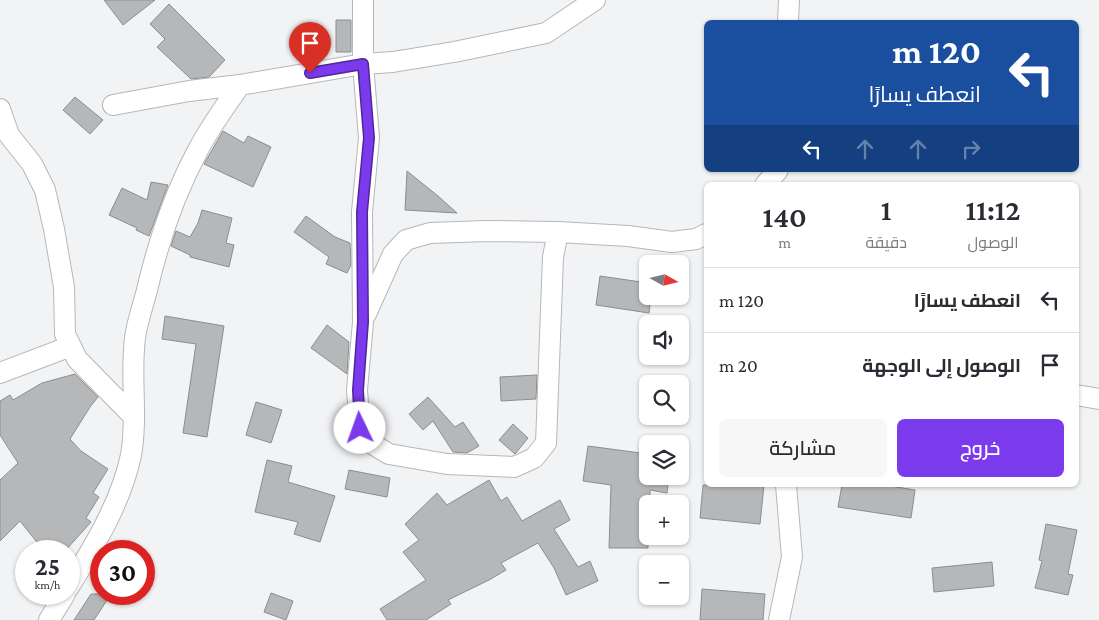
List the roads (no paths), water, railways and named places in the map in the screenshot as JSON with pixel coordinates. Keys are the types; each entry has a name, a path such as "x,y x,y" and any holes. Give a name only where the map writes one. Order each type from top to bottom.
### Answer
{"street":[{"path":"362,0 363,64 369,138 362,212 363,322 358,390 360,428 369,442 389,454 447,464 514,467 534,458 546,443 553,257 558,232"},
{"path":"113,106 189,91 240,85 363,64 393,62 446,54 546,33 595,0"},
{"path":"788,20 790,0"},
{"path":"80,569 105,527 122,486 131,454 134,417 133,376 135,337 156,253 173,204 197,152 240,85"},
{"path":"0,109 9,135 32,164 45,190 64,287 65,334 77,359 134,417"},
{"path":"768,182 777,172"},
{"path":"363,322 393,254 406,240 430,233 486,231 558,232 628,236 672,242 696,240 704,235"},
{"path":"0,373 71,346"},
{"path":"1079,396 1099,399"},
{"path":"779,620 792,557 786,487"},
{"path":"49,620 58,605"}]}
